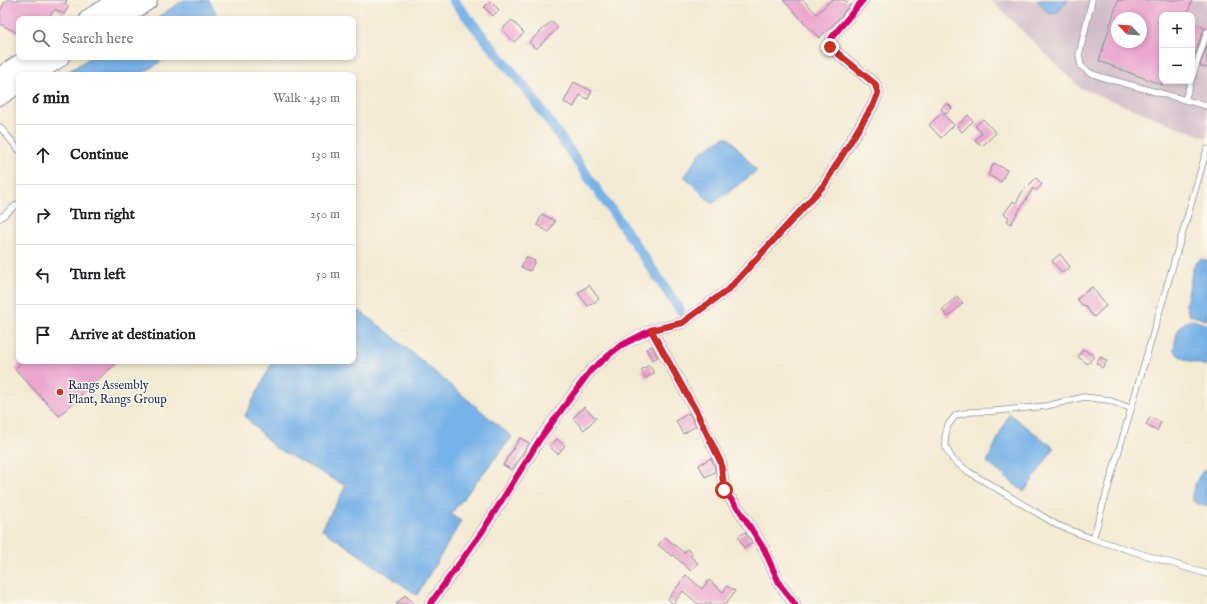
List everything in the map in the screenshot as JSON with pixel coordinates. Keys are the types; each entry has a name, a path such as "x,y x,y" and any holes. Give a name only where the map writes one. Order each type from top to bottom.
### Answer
{"highway":[{"path":"95,16 120,0"},
{"path":"123,16 147,0"},
{"path":"0,78 27,60"},
{"path":"35,72 54,60"},
{"path":"0,95 16,84"}],"street":[{"path":"430,604 482,532 540,439 591,370 620,346 651,330 682,323 729,289 824,185 869,112 878,93 875,84 830,47 832,37 863,0"},
{"path":"651,330 697,413 721,462 724,490 740,511 764,549 780,585 796,604"}],"lane":[{"path":"1092,0 1079,54 1081,66 1090,73 1105,78 1207,106"},
{"path":"1195,69 1207,32"},
{"path":"1185,100 1190,84"},
{"path":"0,127 16,146"},
{"path":"1093,539 1130,408 1207,149"},
{"path":"0,218 16,205"},
{"path":"1130,408 1108,400 1084,397 1046,406 970,412 956,415 948,425 945,437 946,448 953,460 968,472 1057,525 1093,539 1207,574"}],"shaded area":[{"path":"991,0 1207,0 1207,138 1080,88"}],"water":[{"path":"184,0 209,0 218,16 160,16"},
{"path":"1037,0 1068,0 1057,13 1049,14"},
{"path":"86,60 163,60 145,72 68,72"},
{"path":"725,137 730,139 757,171 712,204 684,176 701,152"},
{"path":"1201,259 1207,261 1207,320 1189,315 1186,305 1193,268"},
{"path":"356,308 385,330 512,437 451,514 461,521 417,595 322,529 346,486 274,447 245,416 271,364 356,364"},
{"path":"1193,320 1207,325 1207,366 1184,359 1174,350 1178,330 1188,321"},
{"path":"1009,414 1054,448 1024,492 987,462"},
{"path":"1205,469 1207,470 1207,507 1192,500 1196,483"}],"building":[{"path":"6,0 67,0 65,4 69,6 64,14 55,9 49,16 16,16 16,32 0,24 0,11"},
{"path":"783,0 803,0 817,14 831,0 845,0 850,5 835,23 819,38"},
{"path":"1118,0 1192,0 1188,12 1159,12 1159,84 1099,61 1111,22 1111,48 1147,48 1147,12 1114,12"},
{"path":"490,1 499,10 493,16 484,7"},
{"path":"512,20 524,33 514,42 502,29"},
{"path":"552,21 558,28 536,49 529,42"},
{"path":"1195,24 1205,28 1195,54"},
{"path":"1207,46 1207,68 1200,66"},
{"path":"574,82 592,91 588,99 580,95 574,107 564,102"},
{"path":"947,103 952,108 946,114 941,109"},
{"path":"942,113 954,125 941,138 929,125"},
{"path":"968,115 973,121 962,132 957,126"},
{"path":"983,119 996,133 982,146 975,140 982,133 975,126"},
{"path":"994,163 1007,170 1001,182 988,175"},
{"path":"1036,178 1042,184 1036,191 1033,188 1011,224 1007,221 1009,217 1004,214 1013,201 1016,203 1022,192"},
{"path":"542,214 555,221 549,232 537,225"},
{"path":"1060,254 1070,267 1062,273 1052,261"},
{"path":"526,257 535,261 530,271 521,267"},
{"path":"589,285 599,299 588,306 578,293"},
{"path":"1092,287 1106,306 1094,317 1077,299"},
{"path":"957,296 963,303 948,317 942,310"},
{"path":"652,346 658,357 652,360 646,349"},
{"path":"1083,349 1094,356 1088,364 1078,357"},
{"path":"1101,357 1107,361 1102,368 1096,363"},
{"name":"Rangs Assembly Plant, Rangs Group","path":"20,364 115,364 59,416 15,369"},
{"path":"649,365 654,373 646,378 641,370"},
{"path":"584,407 596,418 584,430 573,418"},
{"path":"689,413 696,426 683,434 676,421"},
{"path":"1150,417 1161,422 1157,431 1146,425"},
{"path":"520,438 529,443 512,470 503,465"},
{"path":"557,439 565,446 558,454 550,447"},
{"path":"711,458 715,472 705,477 699,465"},
{"path":"745,532 752,543 744,548 738,537"},
{"path":"665,537 684,553 687,549 693,554 690,556 698,563 691,571 673,555 672,556 658,545"},
{"path":"686,575 702,589 709,580 723,592 727,586 735,591 726,604 698,604 683,591 673,604 668,599"},
{"path":"405,595 415,604 396,604"}],"waterway":[{"path":"453,0 527,90 680,310"}],"cycle path":[{"path":"430,604 482,532 540,439 591,370 620,346 651,330 682,323 729,289 824,185 873,105 878,93 875,84 830,47 832,37 863,0"},
{"path":"651,330 697,413 721,463 724,490 740,511 764,549 780,585 795,604"}],"place":[{"name":"Rangs Assembly Plant, Rangs Group","path":"60,392"}],"route":[{"path":"724,490 721,462 697,413 651,330 682,323 729,289 781,234 824,185 849,146 873,105 878,93 875,84 830,47"}]}
